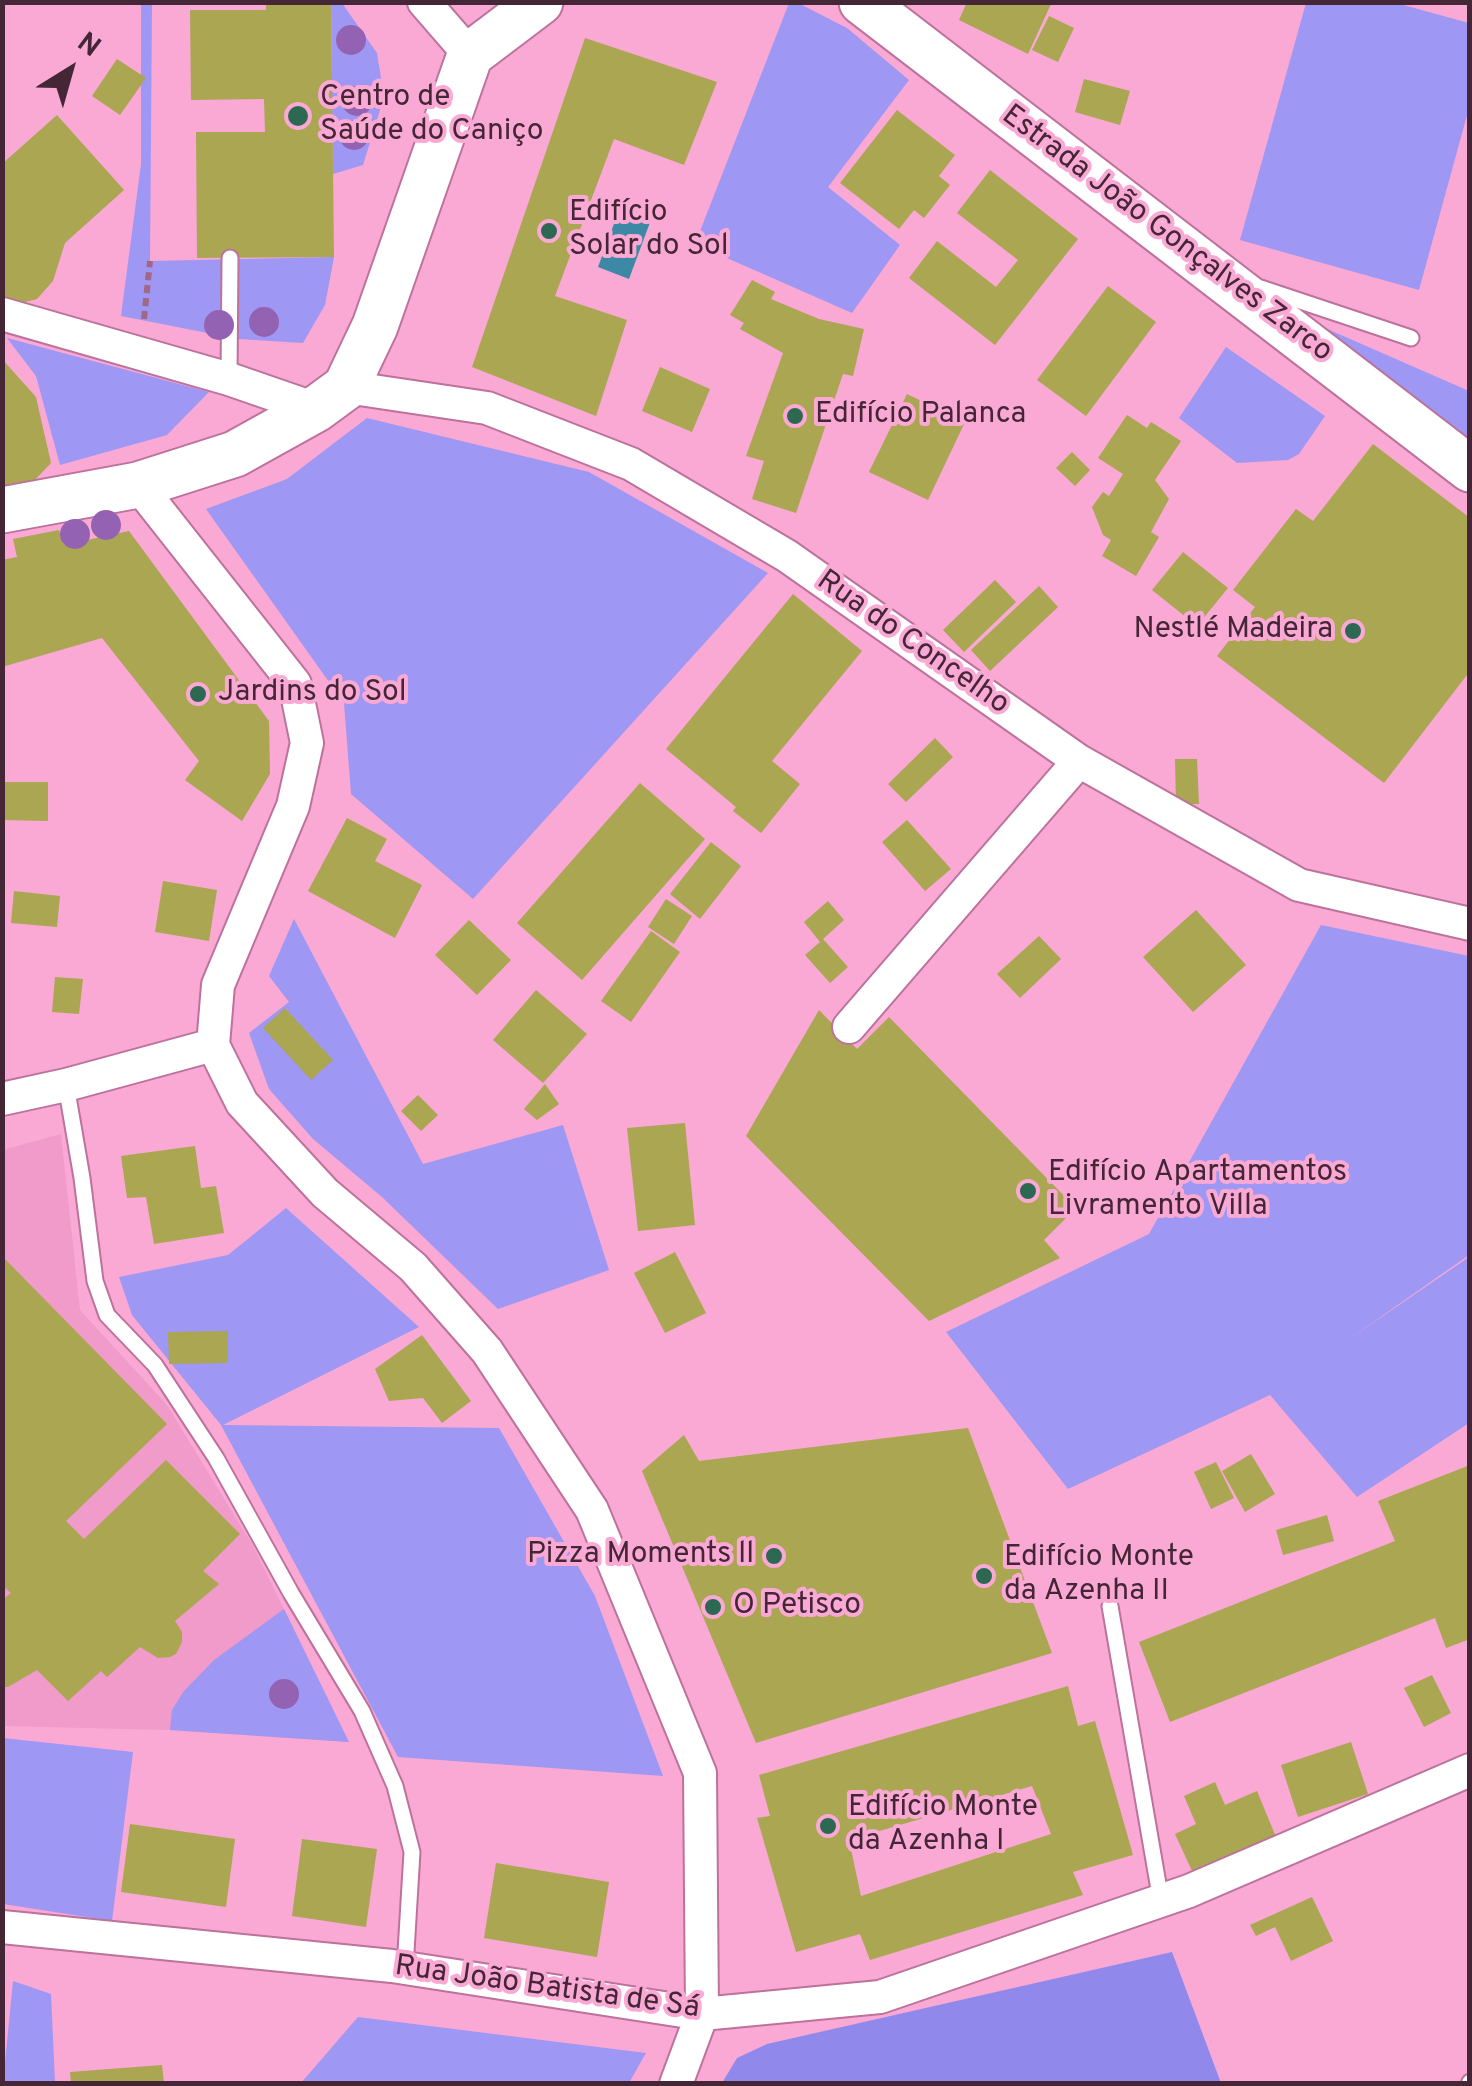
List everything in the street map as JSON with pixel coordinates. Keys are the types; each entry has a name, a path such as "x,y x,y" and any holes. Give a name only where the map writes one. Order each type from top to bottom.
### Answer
{"street":[{"path":"424,2 470,55"},
{"path":"2,510 138,485 234,454 331,398 375,326 470,55 540,2"},
{"name":"Estrada João Gonçalves Zarco","path":"862,2 1470,469"},
{"name":"Rua do Concelho","path":"2,314 229,378 331,398 487,408 631,464 787,556 1080,762 1299,885 1470,924"},
{"path":"138,485 294,684 307,743 293,806 218,985 213,1045 242,1103 324,1193 413,1267 487,1351 592,1510 700,1773 702,2014 676,2084"},
{"path":"849,1027 1080,762"},
{"path":"2,1099 66,1086 213,1045"},
{"name":"Rua João Batista de Sá","path":"2,1927 405,1968 702,2014 880,1997 1189,1891 1470,1770"}],"lane":[{"path":"229,378 230,258"},
{"path":"1223,278 1412,338"},
{"path":"66,1086 94,1281 107,1316 155,1364 216,1458 362,1711 395,1786 412,1852 405,1968"},
{"path":"1110,1606 1161,1901"}],"path":[{"path":"140,353 150,261"}],"shaded area":[{"path":"141,3 152,3 150,261 334,257 325,305 303,343 238,339 121,316 141,164"},
{"path":"331,3 342,3 377,53 384,97 363,165 333,174"},
{"path":"789,3 798,3 847,28 909,80 828,187 900,245 852,313 695,244"},
{"path":"1306,3 1396,3 1469,23 1469,108 1419,290 1240,240"},
{"path":"1293,314 1469,391 1469,450"},
{"path":"7,338 209,392 167,435 60,465 36,376"},
{"path":"1226,347 1325,416 1299,454 1288,460 1237,463 1179,418"},
{"path":"367,418 589,472 768,573 473,899 351,794 344,703 206,509 287,479"},
{"path":"294,919 423,1164 563,1125 609,1270 498,1309 382,1197 313,1139 269,1089 249,1033 289,1002 269,976"},
{"path":"1321,925 1469,956 1469,1255 1345,1342 1469,1257 1469,1423 1357,1497 1270,1395 1068,1489 946,1332 1149,1234"},
{"path":"61,1134 80,1310 167,1405 253,1546 349,1742 170,1730 3,1726 3,1150"},
{"path":"286,1208 419,1327 223,1425 499,1428 595,1596 663,1776 398,1757 221,1425 132,1315 119,1277 228,1255"},
{"path":"284,1609 349,1742 170,1730 172,1710 184,1691 214,1660"},
{"path":"3,1738 133,1752 112,1921 3,1904"},
{"path":"1172,1952 1221,2083 722,2083 737,2058 767,2044"},
{"path":"13,1981 51,1994 55,2083 3,2083"},
{"path":"358,2017 646,2053 629,2083 301,2083"}],"water":[{"path":"621,205 652,217 629,279 598,267"}],"building":[{"name":"Centro de Saúde do Caniço","path":"266,2 331,2 334,257 197,258 196,132 265,132 264,99 191,100 190,10 266,10"},
{"path":"967,2 1052,2 1028,54 959,20"},
{"path":"1049,16 1074,28 1058,62 1032,50"},
{"name":"Edifício Solar do Sol","path":"585,38 717,82 684,165 614,139 555,296 627,320 596,416 472,367"},
{"path":"117,59 146,78 120,115 92,96"},
{"path":"1084,79 1130,91 1120,125 1075,112"},
{"path":"897,110 955,155 939,176 950,185 924,218 914,210 899,229 840,183"},
{"path":"57,115 124,190 65,243 53,281 37,299 2,308 2,164"},
{"path":"990,170 1078,239 995,345 909,278 937,241 996,287 1018,260 957,213"},
{"name":"Edifício Palanca","path":"752,280 775,292 771,299 819,319 864,329 853,376 843,374 796,513 752,499 764,461 746,456 783,353 740,329 744,323 730,315"},
{"path":"1108,286 1156,322 1086,416 1037,380"},
{"path":"2,359 36,397 51,463 32,483 2,487"},
{"path":"660,367 710,389 692,432 642,411"},
{"path":"907,394 965,422 928,500 869,472"},
{"path":"1127,415 1147,428 1151,422 1181,441 1155,480 1169,499 1151,532 1159,537 1136,576 1102,556 1111,540 1103,535 1092,507 1103,492 1109,496 1123,474 1098,458"},
{"name":"Nestlé Madeira","path":"1373,444 1470,518 1470,671 1384,783 1217,656 1255,607 1233,590 1296,509 1313,521"},
{"path":"1072,452 1090,470 1075,486 1056,468"},
{"name":"Jardins do Sol","path":"59,530 64,545 129,531 269,721 270,774 242,821 185,780 199,761 102,638 2,667 2,560 17,557 13,539"},
{"path":"1183,552 1228,588 1197,626 1152,590"},
{"path":"995,580 1016,602 964,652 943,630"},
{"path":"1039,586 1058,607 990,671 971,650"},
{"path":"793,594 862,651 772,761 800,784 761,833 666,749"},
{"path":"935,738 953,757 906,802 888,784"},
{"path":"1175,759 1197,759 1199,804 1176,804"},
{"path":"2,782 48,782 48,821 2,820"},
{"path":"640,783 705,839 582,980 517,923"},
{"path":"347,818 387,839 375,861 422,885 395,938 308,891"},
{"path":"907,820 951,869 925,891 882,842"},
{"path":"711,842 741,866 700,919 670,894"},
{"path":"163,881 217,890 209,941 155,932"},
{"path":"14,891 60,896 57,927 11,923"},
{"path":"666,899 692,916 674,944 648,927"},
{"path":"828,901 844,920 823,939 848,967 830,983 805,955 820,942 804,922"},
{"path":"1196,910 1246,965 1193,1012 1143,957"},
{"path":"469,920 511,960 477,995 435,955"},
{"path":"651,931 680,952 631,1022 601,1001"},
{"path":"1039,936 1061,959 1020,998 997,974"},
{"path":"55,977 83,979 79,1014 52,1012"},
{"path":"536,990 587,1034 543,1083 493,1040"},
{"path":"285,1008 333,1060 311,1080 263,1028"},
{"path":"819,1010 857,1049 889,1017 1076,1208 1044,1240 1060,1258 929,1321 746,1136"},
{"path":"545,1084 559,1104 537,1120 524,1109"},
{"path":"418,1095 438,1115 421,1131 401,1111"},
{"path":"685,1123 695,1225 638,1231 627,1128"},
{"path":"195,1146 201,1188 216,1186 224,1233 154,1244 146,1197 127,1198 121,1156"},
{"path":"675,1252 706,1313 665,1333 634,1273"},
{"path":"2,1256 167,1424 66,1521 84,1539 166,1460 240,1534 203,1571 219,1584 175,1621 182,1632 176,1654 158,1658 140,1647 107,1677 101,1671 68,1701 37,1670 2,1687 2,1600 11,1593 2,1585"},
{"path":"228,1331 228,1363 169,1364 168,1332"},
{"path":"422,1335 471,1401 442,1423 423,1398 389,1401 375,1369"},
{"name":"Edifício Monte da Azenha II","path":"968,1428 1052,1653 756,1743 642,1471 684,1435 699,1461"},
{"path":"1251,1454 1275,1494 1245,1512 1222,1471"},
{"path":"1216,1462 1234,1498 1211,1509 1194,1472"},
{"path":"1470,1465 1470,1639 1446,1648 1435,1618 1170,1722 1139,1642 1395,1541 1378,1501"},
{"path":"1327,1515 1334,1541 1283,1555 1276,1530"},
{"path":"1432,1675 1451,1713 1424,1727 1404,1688"},
{"name":"Edifício Monte da Azenha I","path":"1068,1686 1078,1726 1095,1721 1133,1855 1073,1872 1083,1895 870,1960 860,1934 796,1952 757,1818 770,1816 759,1775","holes":["1032,1786 1051,1834 861,1896 849,1840"]},
{"path":"1351,1742 1368,1794 1298,1817 1281,1765"},
{"path":"1215,1782 1225,1805 1257,1791 1276,1837 1193,1873 1175,1834 1196,1824 1184,1796"},
{"path":"130,1824 235,1839 226,1907 121,1892"},
{"path":"302,1839 377,1849 366,1927 292,1916"},
{"path":"496,1863 609,1882 597,1957 484,1938"},
{"path":"1312,1897 1333,1941 1291,1961 1275,1927 1256,1936 1250,1925"},
{"path":"162,2065 164,2084 71,2084 70,2072"}],"place":[{"name":"Centro de Saúde do Caniço","path":"298,116"},
{"name":"Edifício Solar do Sol","path":"549,231"},
{"name":"Edifício Palanca","path":"795,416"},
{"name":"Nestlé Madeira","path":"1353,631"},
{"name":"Jardins do Sol","path":"198,694"},
{"name":"Edifício Apartamentos Livramento Villa","path":"1028,1191"},
{"name":"Pizza Moments ll","path":"774,1556"},
{"name":"Edifício Monte da Azenha II","path":"984,1576"},
{"name":"O Petisco","path":"713,1607"},
{"name":"Edifício Monte da Azenha I","path":"828,1826"}]}
